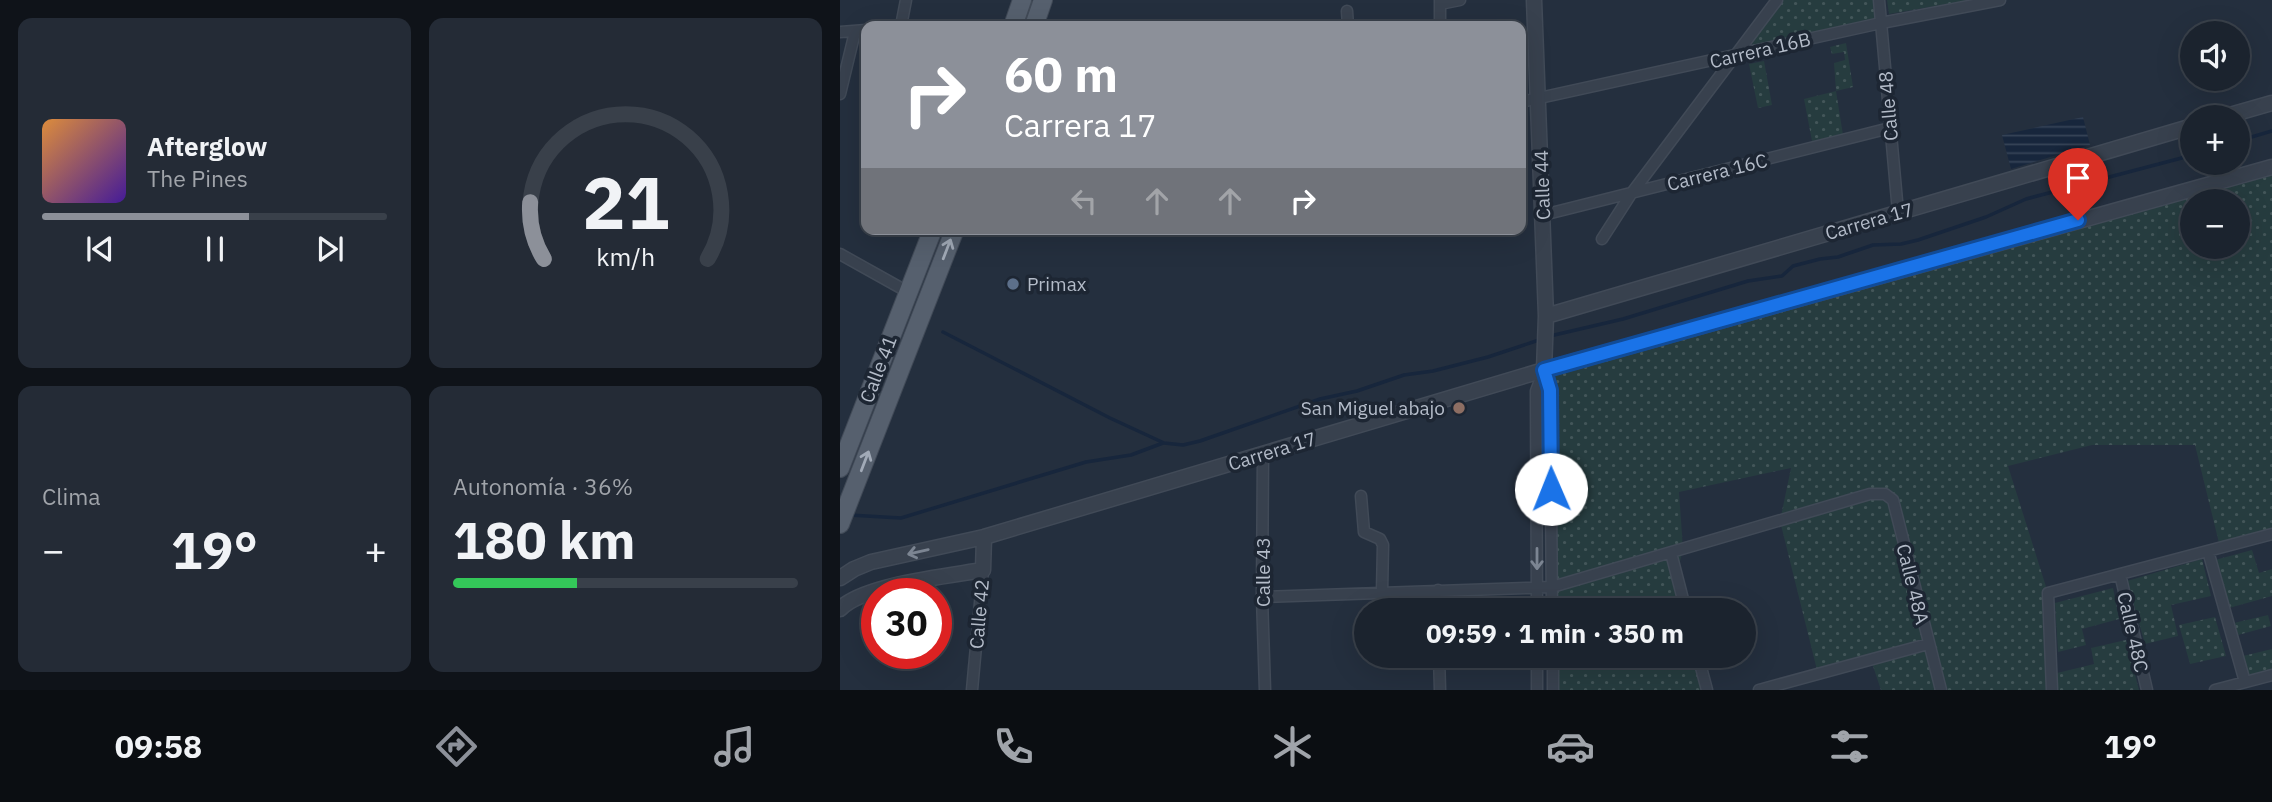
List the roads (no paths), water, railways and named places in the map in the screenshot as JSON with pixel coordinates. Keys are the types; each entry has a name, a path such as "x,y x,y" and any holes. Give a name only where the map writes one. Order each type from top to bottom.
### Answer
{"main road":[{"path":"1015,21 1022,0"},
{"path":"1036,21 1043,0"},
{"name":"Calle 41","path":"840,468 931,235"},
{"name":"Calle 41","path":"840,524 953,235"}],"street":[{"path":"902,21 906,0"},
{"path":"1440,21 1440,2 1460,0"},
{"name":"Calle 44","path":"1534,0 1546,319 1544,370"},
{"path":"1602,239 1631,194 1777,0"},
{"name":"Calle 48","path":"1879,0 1898,212"},
{"name":"Carrera 16B","path":"1526,101 1881,23 2000,0"},
{"path":"1347,10 1348,21"},
{"path":"840,33 860,31 840,94"},
{"path":"2250,109 2272,103"},
{"name":"Carrera 16C","path":"1543,215 1890,128"},
{"name":"Carrera 17","path":"1546,319 2180,130"},
{"path":"1657,161 1662,185"},
{"name":"Carrera 17","path":"840,578 872,562 984,537 1544,370 2272,167"},
{"path":"840,254 908,292"},
{"path":"1544,370 1550,390 1552,598"},
{"path":"1537,598 1536,391 1544,370"},
{"path":"1536,416 1550,416"},
{"name":"Calle 43","path":"1263,454 1262,597 1265,690"},
{"name":"Calle 48A","path":"1671,553 1870,494 1885,494 1893,500 1941,690"},
{"path":"1361,496 1364,532 1380,539 1383,545 1382,592"},
{"path":"2052,690 2048,593 2272,534"},
{"name":"Calle 42","path":"972,690 984,537"},
{"path":"2208,551 2245,682"},
{"path":"1262,597 1552,587 1671,553 1683,598"},
{"path":"840,609 858,596 877,590 983,570"},
{"name":"Calle 48C","path":"2120,574 2147,690"},
{"path":"1438,590 1438,598"},
{"path":"1759,690 1928,644"},
{"path":"1439,668 1440,690"},
{"path":"1537,668 1537,690"},
{"path":"1553,668 1553,690"},
{"path":"1701,668 1707,690"},
{"path":"2214,690 2272,675"}],"water":[{"path":"2083,117 2090,145 2011,169 2002,135"}],"waterway":[{"path":"2250,137 2272,131"},
{"path":"1550,336 1623,319 1748,281 1782,276 1793,266 1838,257 1873,245 1918,240 1986,217 2026,199 2180,158"},
{"path":"943,332 1110,418 1164,443 1183,445 1320,399 1357,391 1404,375 1433,371 1488,357 1542,339"},
{"path":"849,515 901,518 1086,462 1131,455 1163,443"}],"place":[{"name":"Primax","path":"1013,284"},
{"name":"San Miguel abajo","path":"1459,408"}]}
